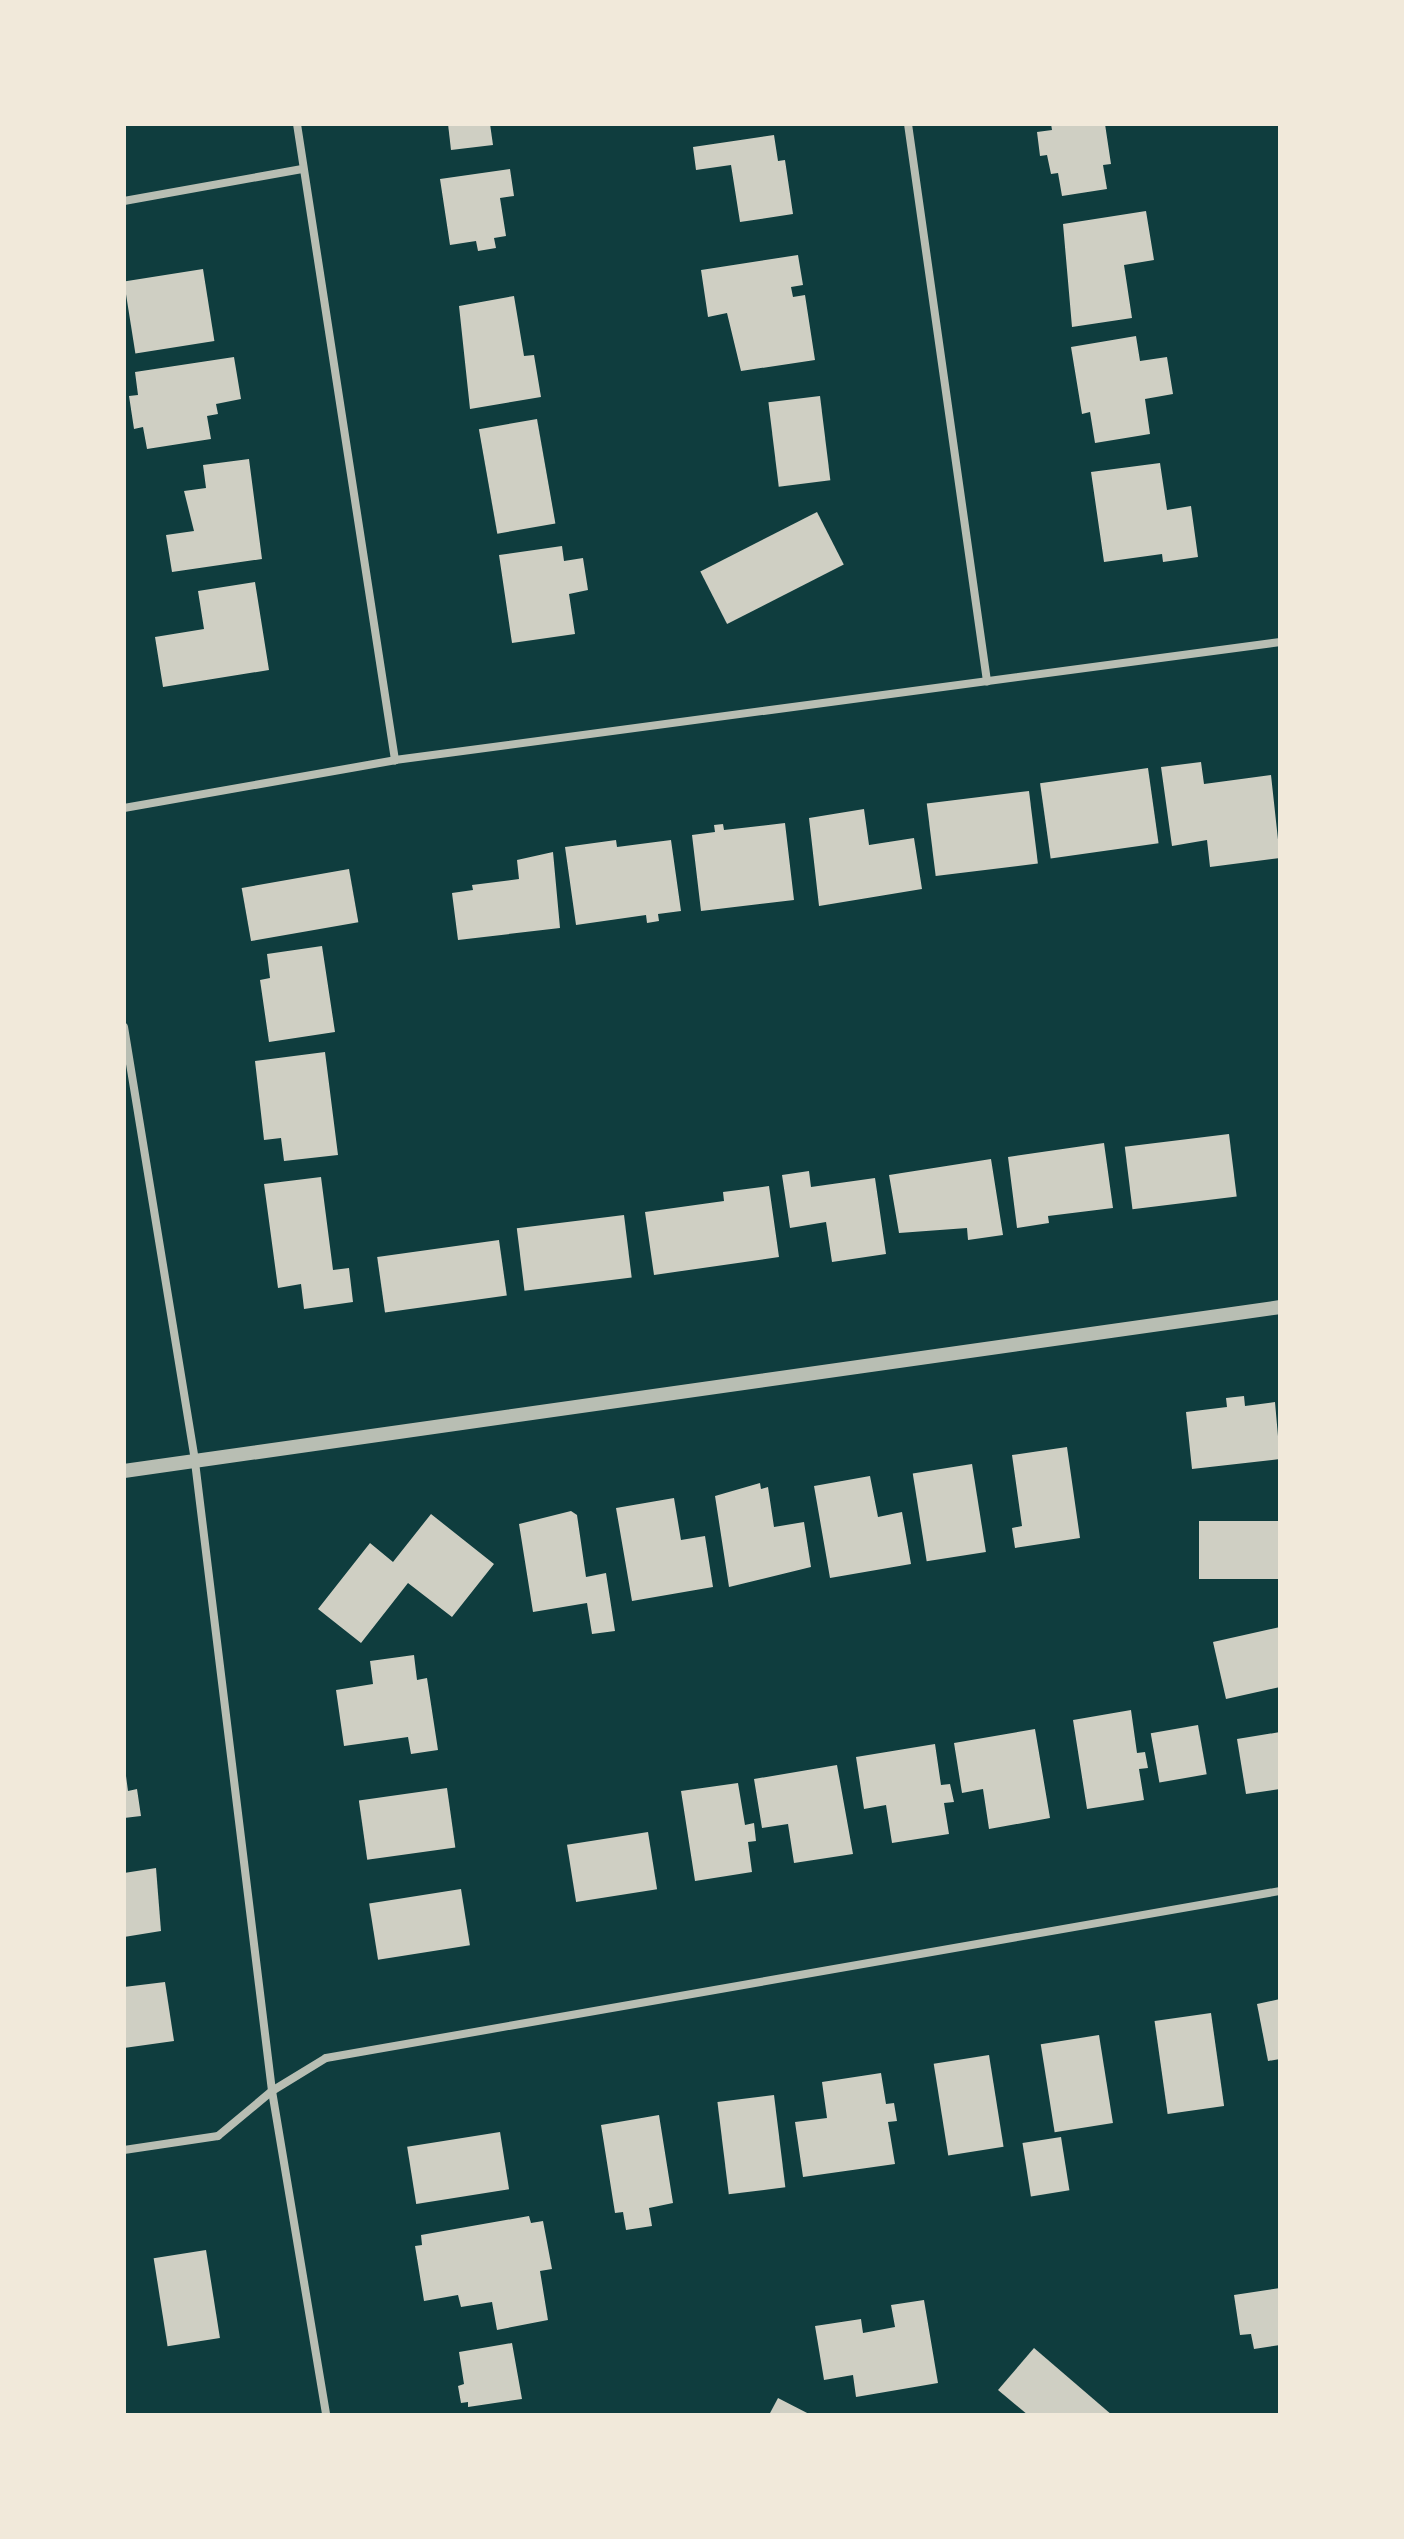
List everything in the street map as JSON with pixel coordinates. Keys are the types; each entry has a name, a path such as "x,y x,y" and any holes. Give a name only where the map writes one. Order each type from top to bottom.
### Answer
{"street":[{"path":"297,124 395,760"},
{"path":"908,124 987,681"},
{"path":"124,201 302,169"},
{"path":"124,808 395,760 1280,642"},
{"path":"124,1027 195,1462 272,2091 326,2415"},
{"path":"124,1471 1280,1307"},
{"path":"124,2150 218,2136 272,2091 326,2058 1280,1891"}],"building":[{"path":"448,124 490,124 493,145 451,150"},
{"path":"1051,124 1105,124 1111,164 1103,165 1107,189 1062,196 1058,173 1051,174 1047,155 1040,156 1037,132 1052,130"},
{"path":"774,135 778,161 785,160 793,214 740,222 731,165 696,170 693,147"},
{"path":"510,169 514,196 500,198 506,236 494,238 496,248 478,251 476,241 450,245 440,179"},
{"path":"1146,211 1154,260 1124,265 1132,318 1072,327 1063,224"},
{"path":"798,255 803,285 791,287 793,297 805,295 815,360 741,371 727,313 708,317 701,270"},
{"path":"203,269 214,341 135,354 124,282"},
{"path":"514,296 524,356 534,355 541,397 470,409 459,306"},
{"path":"1136,336 1140,361 1167,357 1173,394 1145,399 1150,434 1095,443 1090,412 1082,414 1071,347"},
{"path":"234,357 241,399 216,404 218,414 207,416 211,439 147,449 143,427 134,429 129,396 138,395 135,372"},
{"path":"820,396 830,480 779,487 768,402"},
{"path":"537,419 555,523 497,534 479,429"},
{"path":"249,459 262,559 172,572 166,535 194,531 184,491 206,488 203,465"},
{"path":"1160,463 1167,510 1191,506 1198,557 1163,562 1162,554 1104,562 1091,472"},
{"path":"817,512 844,565 727,624 700,571"},
{"path":"562,546 564,561 583,558 588,590 569,594 575,634 512,643 499,555"},
{"path":"255,582 269,670 163,687 155,637 204,629 198,591"},
{"path":"1201,762 1204,784 1271,775 1280,858 1210,867 1207,840 1172,846 1161,767"},
{"path":"1148,768 1159,843 1051,858 1040,783"},
{"path":"1029,791 1038,863 936,876 927,804"},
{"path":"864,809 869,845 914,838 922,889 819,906 809,818"},
{"path":"785,823 794,900 701,911 692,835 715,832 714,825 723,824 724,830"},
{"path":"616,840 617,847 671,840 681,911 658,914 659,921 647,923 646,915 576,925 565,847"},
{"path":"553,852 560,928 458,940 452,893 473,890 472,885 519,879 517,860"},
{"path":"349,869 358,922 251,941 242,888"},
{"path":"322,946 335,1032 269,1042 260,980 270,978 267,954"},
{"path":"325,1052 338,1155 284,1161 281,1138 264,1140 255,1061"},
{"path":"1229,1134 1237,1197 1132,1209 1125,1147"},
{"path":"1104,1143 1113,1208 1048,1216 1049,1223 1017,1228 1008,1157"},
{"path":"991,1159 1003,1235 968,1240 967,1228 899,1233 889,1175"},
{"path":"809,1171 811,1187 875,1178 886,1254 832,1262 826,1222 790,1228 782,1175"},
{"path":"321,1177 333,1270 349,1268 353,1302 304,1309 301,1284 278,1288 264,1184"},
{"path":"769,1186 779,1257 654,1275 645,1212 724,1201 723,1192"},
{"path":"624,1215 632,1278 524,1291 517,1228"},
{"path":"499,1240 507,1295 385,1313 377,1257"},
{"path":"1244,1396 1245,1406 1275,1402 1280,1459 1192,1469 1186,1412 1227,1407 1226,1398"},
{"path":"1067,1447 1080,1538 1015,1548 1012,1528 1022,1526 1012,1455"},
{"path":"972,1464 986,1552 927,1561 913,1473"},
{"path":"870,1476 878,1517 902,1512 911,1564 830,1578 814,1486"},
{"path":"760,1483 761,1489 768,1487 774,1527 804,1522 811,1567 729,1587 715,1496"},
{"path":"674,1498 681,1540 705,1536 713,1587 632,1601 616,1508"},
{"path":"571,1511 577,1515 586,1577 606,1573 615,1631 592,1634 587,1603 533,1612 519,1524"},
{"path":"431,1514 494,1564 452,1617 408,1583 361,1643 318,1609 370,1543 393,1562"},
{"path":"1199,1521 1280,1521 1280,1579 1199,1579"},
{"path":"1280,1627 1280,1687 1226,1699 1213,1642"},
{"path":"414,1655 417,1680 427,1678 438,1750 411,1754 408,1737 344,1746 336,1690 373,1684 370,1661"},
{"path":"1131,1710 1137,1753 1145,1752 1148,1768 1139,1769 1144,1800 1087,1809 1073,1720"},
{"path":"1198,1725 1207,1774 1159,1783 1151,1733"},
{"path":"1035,1729 1050,1818 989,1829 983,1789 962,1793 954,1743"},
{"path":"1280,1732 1280,1789 1246,1794 1237,1739"},
{"path":"935,1744 941,1785 950,1784 954,1802 944,1803 949,1834 892,1843 886,1805 864,1809 856,1757"},
{"path":"837,1765 853,1854 794,1863 788,1824 762,1828 754,1779"},
{"path":"126,1776 128,1791 137,1789 141,1816 124,1818"},
{"path":"738,1783 745,1825 754,1823 756,1841 748,1842 752,1872 695,1881 681,1791"},
{"path":"447,1788 455,1847 367,1860 359,1800"},
{"path":"648,1832 657,1889 576,1902 567,1845"},
{"path":"156,1868 161,1931 124,1937 124,1873"},
{"path":"461,1889 470,1945 378,1960 369,1904"},
{"path":"165,1982 174,2041 124,2048 124,1987"},
{"path":"1280,1999 1280,2059 1268,2061 1257,2004"},
{"path":"1211,2013 1224,2106 1168,2114 1155,2021"},
{"path":"1099,2035 1113,2123 1055,2132 1041,2044"},
{"path":"989,2055 1004,2147 948,2156 934,2064"},
{"path":"881,2073 886,2104 894,2103 897,2121 888,2122 895,2164 803,2177 795,2122 827,2118 822,2082"},
{"path":"774,2095 785,2187 729,2194 717,2102"},
{"path":"659,2115 673,2203 649,2208 652,2226 626,2230 623,2212 615,2213 601,2125"},
{"path":"500,2132 509,2189 416,2204 407,2147"},
{"path":"1061,2137 1069,2190 1031,2196 1022,2143"},
{"path":"529,2216 531,2223 543,2221 552,2269 540,2271 548,2320 497,2330 492,2302 461,2307 458,2295 424,2301 415,2246 422,2245 421,2235"},
{"path":"206,2250 220,2338 168,2346 154,2258"},
{"path":"1280,2288 1280,2345 1254,2349 1251,2334 1240,2335 1234,2295"},
{"path":"924,2300 938,2383 856,2397 853,2375 824,2380 815,2326 861,2319 863,2333 895,2327 891,2305"},
{"path":"512,2343 522,2399 468,2407 468,2402 461,2403 458,2386 464,2384 459,2352"},
{"path":"1034,2348 1112,2415 1028,2415 998,2390"},
{"path":"778,2398 811,2415 769,2415"}]}
